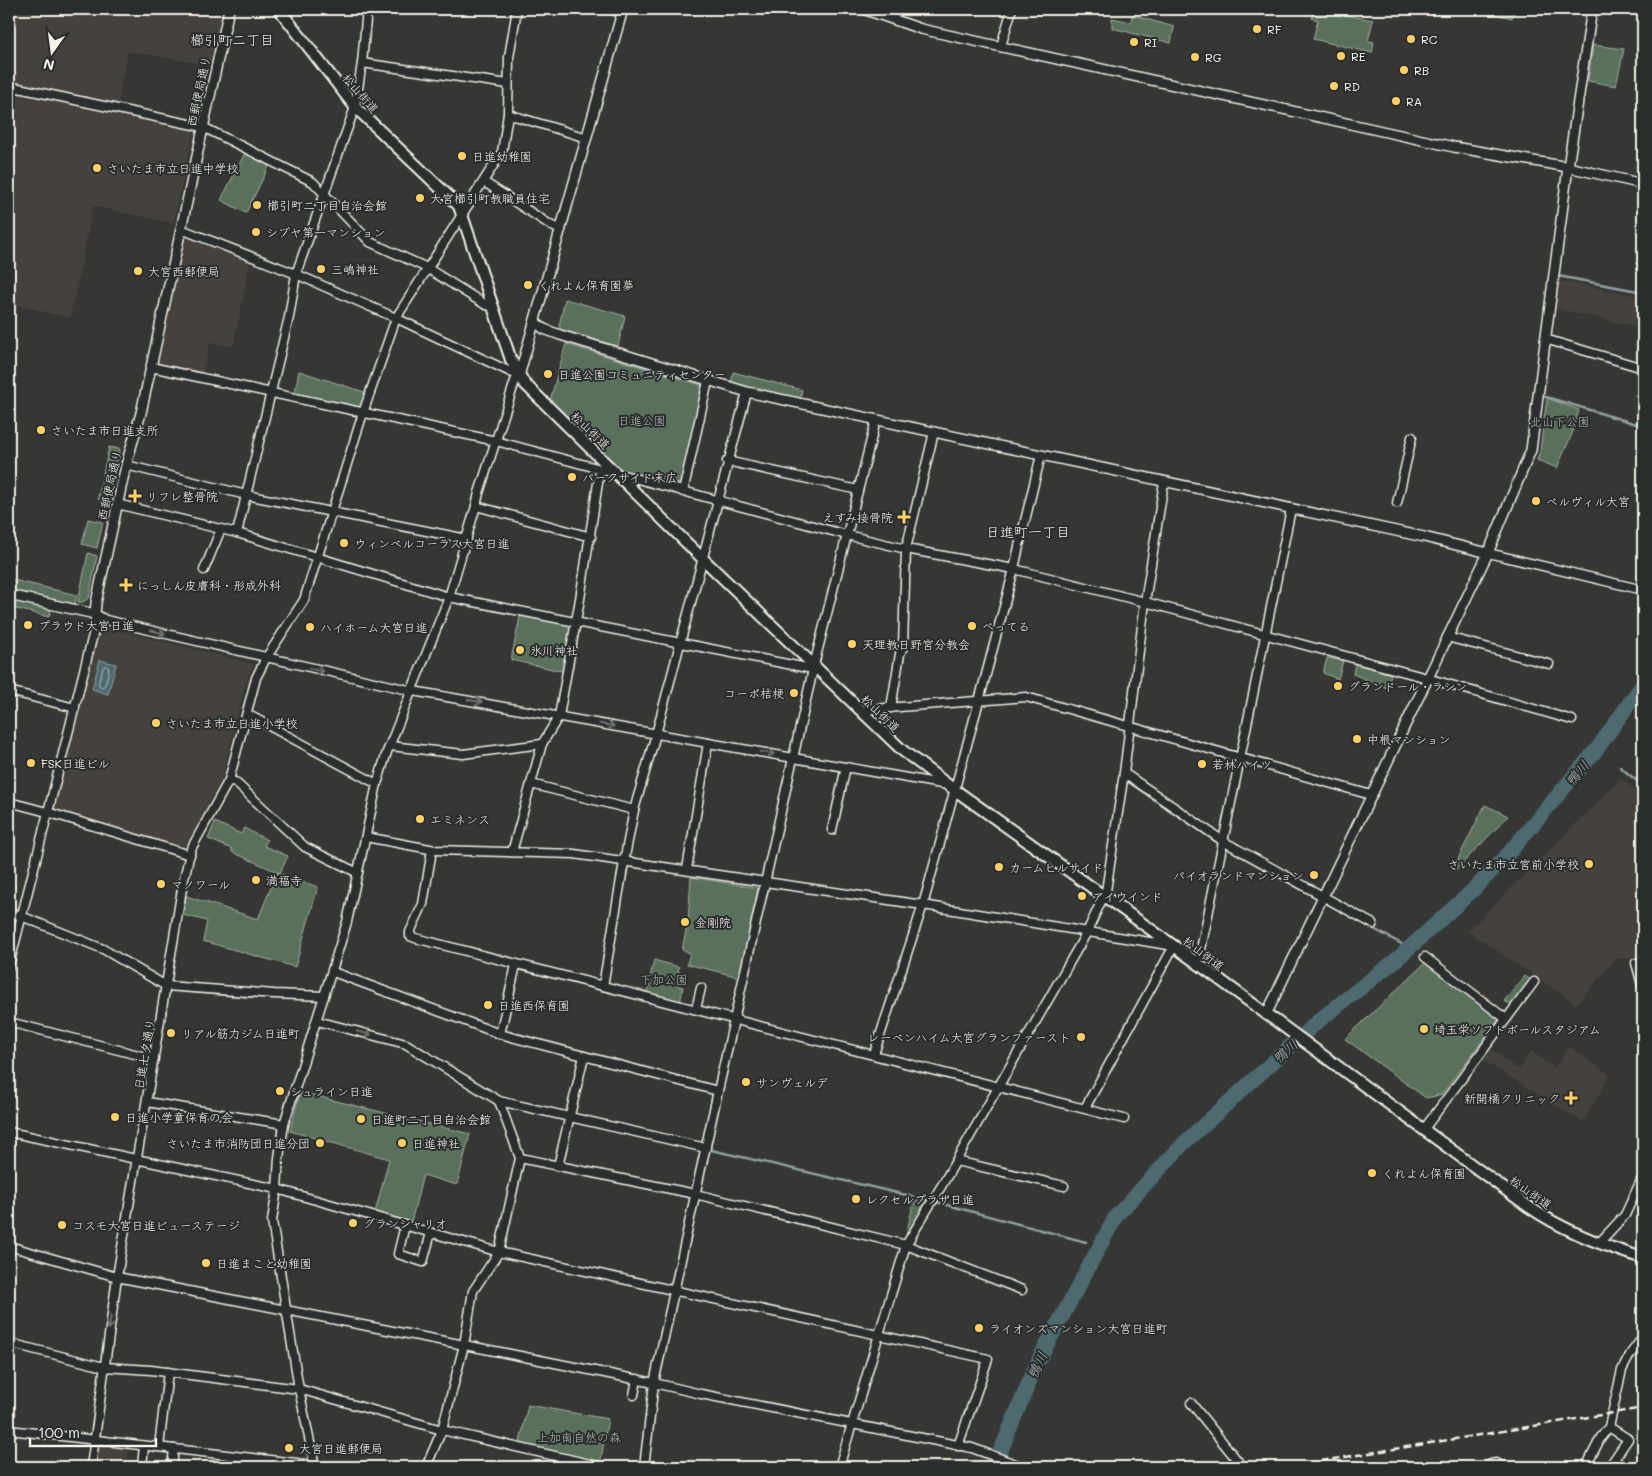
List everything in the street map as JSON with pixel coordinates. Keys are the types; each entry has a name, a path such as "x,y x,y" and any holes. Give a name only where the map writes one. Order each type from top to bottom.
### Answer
{"main road":[{"name":"松山街道","path":"279,9 355,107 454,200 462,213 510,360 524,383 702,558 902,750 1174,946 1545,1218 1578,1235 1643,1258"}],"street":[{"name":"西郵便局通り","path":"9,966 95,627 96,603 117,504 141,413 229,9"},
{"path":"237,532 289,317 296,274 355,107 362,64 367,9"},
{"name":"日進七夕通り","path":"91,1467 117,1277 182,883 191,849 229,780 256,678 266,658 304,600 363,414 396,318 502,152 508,114 509,57 517,9"},
{"path":"9,1430 314,1466 272,1221 284,1124 333,972 347,922 378,784 390,746 449,597 479,493 515,381 520,376 623,10 607,9"},
{"path":"862,9 921,29 1444,145 1568,167 1643,184"},
{"path":"1001,46 1012,9"},
{"path":"1266,1015 1488,552 1530,454 1568,167 1592,9"},
{"path":"362,64 508,84"},
{"path":"9,86 203,126 313,182 370,242 427,268 486,305 493,306"},
{"path":"508,114 587,138"},
{"path":"484,182 561,230"},
{"path":"181,229 296,274 520,376"},
{"path":"535,322 560,335 747,392 1488,552 1639,589"},
{"path":"1545,339 1643,368"},
{"path":"151,367 496,441 847,535 906,549 1014,569 1145,602 1427,678 1572,720"},
{"path":"683,492 708,381"},
{"path":"603,986 634,810 747,392"},
{"path":"644,1467 654,1383 695,1194 814,665 876,420"},
{"path":"891,708 900,654 903,647 906,549 934,432"},
{"path":"1398,503 1412,437"},
{"path":"874,1054 923,905 951,787 979,701 1014,569 1041,455"},
{"path":"727,461 858,490"},
{"path":"126,465 246,494 466,539"},
{"path":"512,852 542,744 558,716 576,622 600,470"},
{"path":"839,1467 906,1245 956,1162 1087,932 1106,891 1124,773 1145,602 1164,482"},
{"path":"117,504 237,532 449,597 807,668 814,665"},
{"path":"476,506 590,536"},
{"path":"1198,964 1291,509"},
{"path":"204,570 221,529"},
{"path":"9,595 95,614 106,620 413,691 951,787"},
{"path":"1447,637 1549,664"},
{"path":"9,691 75,708"},
{"path":"861,710 1026,697 1372,795"},
{"path":"247,714 378,784"},
{"path":"688,869 708,743"},
{"path":"390,746 462,754 542,744"},
{"path":"832,830 846,767"},
{"path":"1124,773 1223,841 1373,924"},
{"path":"229,780 235,782 305,847 358,873"},
{"path":"531,784 634,810"},
{"path":"9,802 190,854"},
{"path":"366,837 432,850 574,854 688,869 765,883 923,905 1174,946 1085,1108"},
{"path":"432,850 423,904 410,932 410,936 1124,1119"},
{"path":"9,912 103,949 166,986 324,996"},
{"path":"1425,957 1506,1019"},
{"path":"1636,963 1643,988"},
{"path":"500,1034 516,964"},
{"path":"333,972 500,1034 718,1091"},
{"path":"1424,1128 1534,982"},
{"path":"696,1009 701,988"},
{"path":"317,1020 406,1044 498,1101 706,1148"},
{"path":"9,1022 154,1059"},
{"path":"558,1166 584,1056"},
{"path":"426,1467 442,1430 464,1345 473,1291 499,1252 520,1158 498,1101"},
{"path":"147,1102 284,1124"},
{"path":"9,1132 277,1189 499,1252 988,1359 958,1446"},
{"path":"520,1158 695,1194 906,1245 1022,1290"},
{"path":"956,1162 1064,1186"},
{"path":"1599,1243 1625,1216 1643,1176"},
{"path":"405,1225 398,1254 423,1262 431,1232"},
{"path":"9,1246 117,1277 637,1379 701,1394 958,1446 1022,1467"},
{"path":"1586,1467 1597,1444 1609,1426 1622,1370 1631,1353 1643,1338"},
{"path":"9,1343 104,1367 168,1372 300,1389 442,1430 603,1467"},
{"path":"159,1447 168,1372"},
{"path":"634,1395 637,1379"},
{"path":"1191,1403 1243,1466"},
{"path":"1609,1426 1628,1439 1609,1467"},
{"path":"142,1467 144,1446"},
{"path":"172,1467 174,1449"},
{"path":"1489,1467 1491,1464 1496,1463 1504,1467"},
{"path":"1228,1467 1243,1466"}],"shaded area":[{"path":"9,9 189,9 221,16 210,65 128,51 117,106 9,83"},
{"name":"さいたま市立日進中学校","path":"9,92 194,131 173,223 93,206 70,318 9,303"},
{"path":"186,236 250,262 233,347 210,342 202,376 160,367 158,364"},
{"path":"1559,281 1643,297 1643,328 1555,308"},
{"name":"さいたま市立日進小学校","path":"99,626 254,664 247,678 221,781 183,850 55,811 53,808"},
{"name":"さいたま市立宮前小学校","path":"1621,779 1643,797 1643,959 1617,958 1576,1004 1468,931"},
{"name":"新開橋クリニック","path":"1570,1047 1610,1075 1583,1122 1481,1059 1489,1048 1519,1070 1531,1051 1555,1069"},
{"path":"99,1444 129,1447 127,1467 97,1467"}],"green space":[{"path":"1314,9 1373,20 1368,41 1374,42 1372,53 1313,39 1318,20 1312,18"},
{"path":"1474,9 1515,9 1512,18"},
{"path":"1132,15 1174,27 1171,43 1112,28 1112,18 1131,22"},
{"path":"1593,45 1624,49 1616,86 1588,81"},
{"path":"245,153 269,166 246,213 221,200"},
{"path":"565,299 625,316 618,346 561,330 559,326"},
{"name":"日進公園","path":"566,344 701,385 703,388 682,482 676,484 621,470 550,400"},
{"path":"299,371 367,393 362,411 294,396"},
{"path":"733,372 802,390 800,401 731,384"},
{"name":"北山下公園","path":"1547,398 1579,410 1572,434 1557,468 1537,460 1540,451"},
{"path":"109,447 120,449 106,511 98,498"},
{"path":"88,519 103,522 97,548 82,544"},
{"path":"88,553 97,556 89,598 83,602 78,602"},
{"path":"9,579 77,595 75,606 9,591"},
{"path":"9,596 52,606 49,617 9,607"},
{"path":"521,612 575,623 566,672 511,660"},
{"path":"1327,658 1343,661 1338,679 1323,673"},
{"path":"1355,664 1391,674 1387,688 1353,674"},
{"path":"1485,805 1508,816 1456,870 1453,869"},
{"path":"215,822 241,834 244,828 267,840 264,846 288,856 280,873 232,852 232,849 208,839"},
{"path":"277,873 318,887 295,967 203,941 207,921 183,915 186,896 258,919"},
{"path":"691,877 758,888 739,977 687,964 690,953 682,950 688,922"},
{"name":"下加公園","path":"654,960 679,967 678,972 681,973 678,986 683,987 680,1004 646,995"},
{"name":"埼玉栄ソフトボールスタジアム","path":"1426,962 1499,1019 1441,1095 1426,1098 1345,1039"},
{"path":"1525,976 1530,980 1512,1005 1504,1001"},
{"path":"300,1092 470,1134 457,1185 423,1175 411,1222 375,1213 389,1159 290,1131"},
{"path":"914,1200 927,1203 908,1237 906,1236"},
{"name":"上加南自然の森","path":"528,1405 608,1419 600,1465 519,1447"}],"water":[{"path":"100,660 116,664 108,694 92,689"}],"waterway":[{"path":"1558,276 1643,292"},
{"path":"1543,396 1643,426"},
{"name":"鴨川","path":"994,1467 1037,1363 1116,1216 1185,1142 1317,1022 1396,960 1472,891 1508,854 1597,749 1643,684"},
{"path":"1620,767 1643,786"},
{"path":"1127,781 1218,843 1319,899"},
{"path":"1324,902 1409,948"},
{"path":"707,1149 932,1201 1086,1242"}],"railway":[{"path":"1285,1467 1643,1408"}],"place":[{"name":"RF","path":"1257,29"},
{"name":"RC","path":"1411,39"},
{"name":"RI","path":"1134,42"},
{"name":"RE","path":"1341,56"},
{"name":"RG","path":"1195,57"},
{"name":"RB","path":"1404,70"},
{"name":"RD","path":"1334,86"},
{"name":"RA","path":"1396,101"},
{"name":"日進幼稚園","path":"462,156"},
{"name":"さいたま市立日進中学校","path":"97,168"},
{"name":"大宮櫛引町教職員住宅","path":"420,198"},
{"name":"櫛引町二丁目自治会館","path":"257,205"},
{"name":"シブヤ第一マンション","path":"256,232"},
{"name":"三嶋神社","path":"321,269"},
{"name":"大宮西郵便局","path":"138,271"},
{"name":"くれよん保育園夢","path":"528,285"},
{"name":"日進公園コミュニティセンター","path":"548,374"},
{"name":"さいたま市日進支所","path":"41,430"},
{"name":"パークサイド末広","path":"572,477"},
{"name":"リフレ整骨院","path":"135,496"},
{"name":"ベルヴィル大宮","path":"1536,501"},
{"name":"えすみ接骨院","path":"904,517"},
{"name":"ウィンベルコーラス大宮日進","path":"344,543"},
{"name":"にっしん皮膚科・形成外科","path":"126,585"},
{"name":"プラウド大宮日進","path":"28,625"},
{"name":"べってる","path":"972,626"},
{"name":"ハイホーム大宮日進","path":"310,627"},
{"name":"天理教日野宮分教会","path":"852,644"},
{"name":"氷川神社","path":"520,650"},
{"name":"グランドール・ラシン","path":"1338,686"},
{"name":"コーポ桔梗","path":"794,693"},
{"name":"さいたま市立日進小学校","path":"156,723"},
{"name":"中根マンション","path":"1357,739"},
{"name":"FSK日進ビル","path":"31,763"},
{"name":"若林ハイツ","path":"1202,764"},
{"name":"エミネンス","path":"420,819"},
{"name":"さいたま市立宮前小学校","path":"1589,864"},
{"name":"カームヒルサイド","path":"999,867"},
{"name":"パイオランドマンション","path":"1314,875"},
{"name":"満福寺","path":"256,880"},
{"name":"マノワール","path":"161,884"},
{"name":"アイウインド","path":"1082,896"},
{"name":"金剛院","path":"685,922"},
{"name":"日進西保育園","path":"488,1005"},
{"name":"埼玉栄ソフトボールスタジアム","path":"1424,1029"},
{"name":"リアル筋力ジム日進町","path":"171,1033"},
{"name":"レーベンハイム大宮グランファースト","path":"1081,1037"},
{"name":"サンヴェルデ","path":"746,1082"},
{"name":"シュライン日進","path":"280,1091"},
{"name":"新開橋クリニック","path":"1571,1098"},
{"name":"日進小学童保育の会","path":"115,1117"},
{"name":"日進町二丁目自治会館","path":"361,1119"},
{"name":"さいたま市消防団日進分団","path":"320,1143"},
{"name":"日進神社","path":"402,1143"},
{"name":"くれよん保育園","path":"1372,1173"},
{"name":"レクセルプラザ日進","path":"856,1199"},
{"name":"グランシャリオ","path":"353,1223"},
{"name":"コスモ大宮日進ビューステージ","path":"62,1225"},
{"name":"日進まこと幼稚園","path":"206,1263"},
{"name":"ライオンズマンション大宮日進町","path":"979,1328"},
{"name":"大宮日進郵便局","path":"289,1448"}],"district":[{"name":"櫛引町二丁目","path":"232,39"},
{"name":"日進町一丁目","path":"1028,531"}]}
